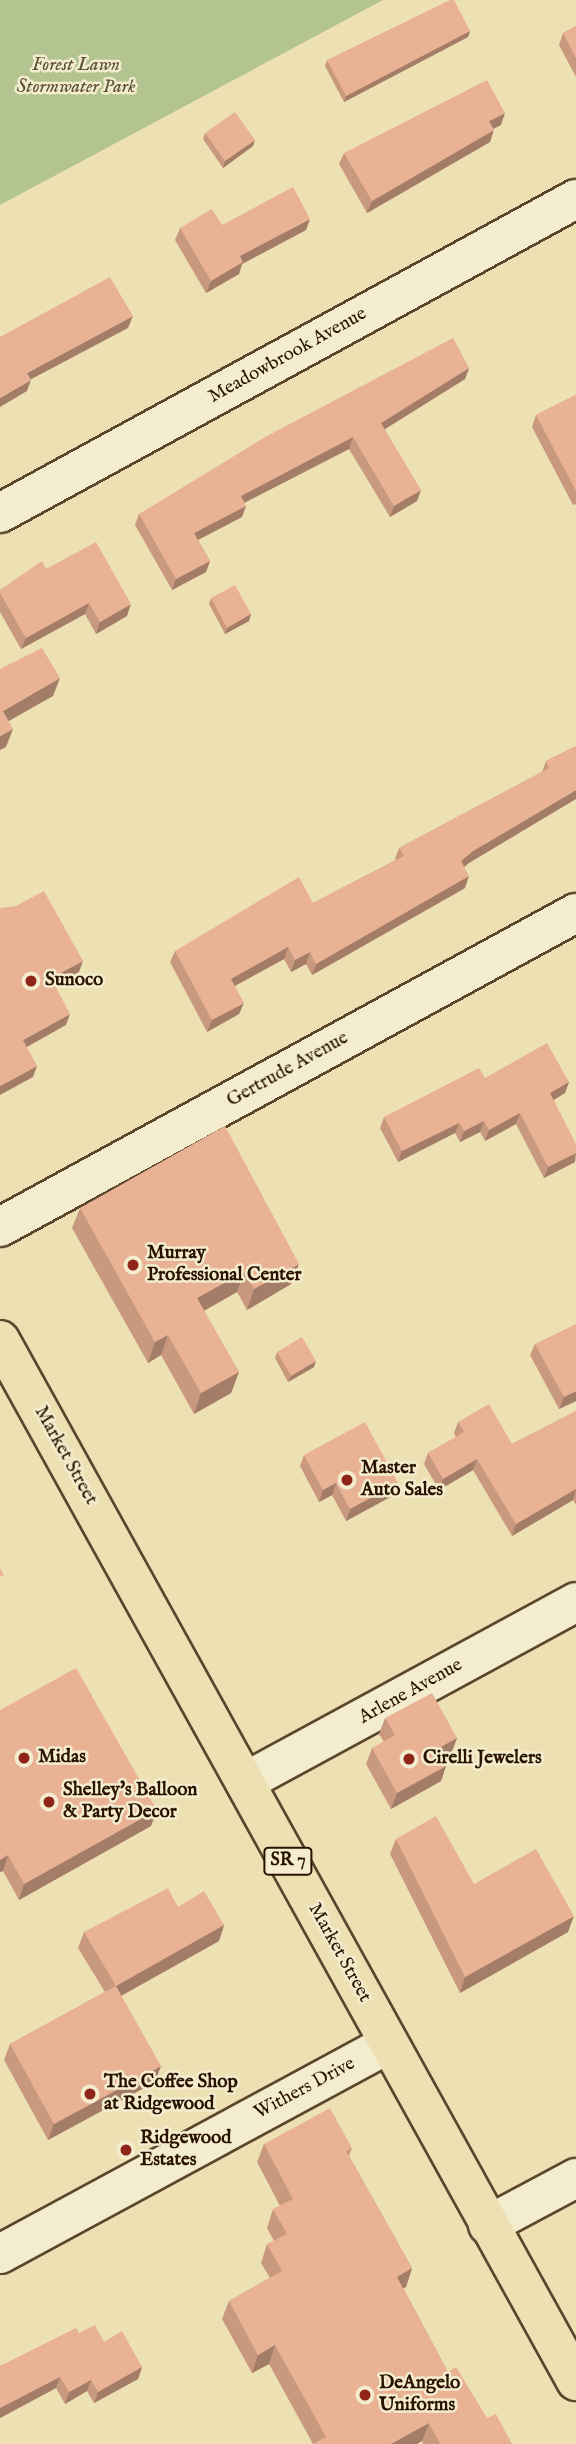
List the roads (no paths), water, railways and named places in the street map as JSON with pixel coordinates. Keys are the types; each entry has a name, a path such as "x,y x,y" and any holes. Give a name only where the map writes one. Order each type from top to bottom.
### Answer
{"main road":[{"name":"Market Street","path":"0,1340 576,2381"}],"street":[{"name":"Meadowbrook Avenue","path":"0,513 576,199"},
{"name":"Gertrude Avenue","path":"0,1227 576,913"},
{"name":"Arlene Avenue","path":"245,1782 576,1602"},
{"name":"Withers Drive","path":"0,2254 389,2044"},
{"path":"488,2225 576,2178"}],"place":[{"name":"Sunoco","path":"31,981"},
{"name":"Murray Professional Center","path":"133,1265"},
{"name":"Master Auto Sales","path":"347,1480"},
{"name":"Midas","path":"24,1758"},
{"name":"Cirelli Jewelers","path":"409,1759"},
{"name":"Shelley's Balloon & Party Decor","path":"49,1802"},
{"name":"The Coffee Shop at Ridgewood","path":"90,2094"},
{"name":"Ridgewood Estates","path":"126,2150"},
{"name":"DeAngelo Uniforms","path":"365,2395"}],"park label":[{"name":"Forest Lawn Stormwater Park","path":"76,77"}]}
